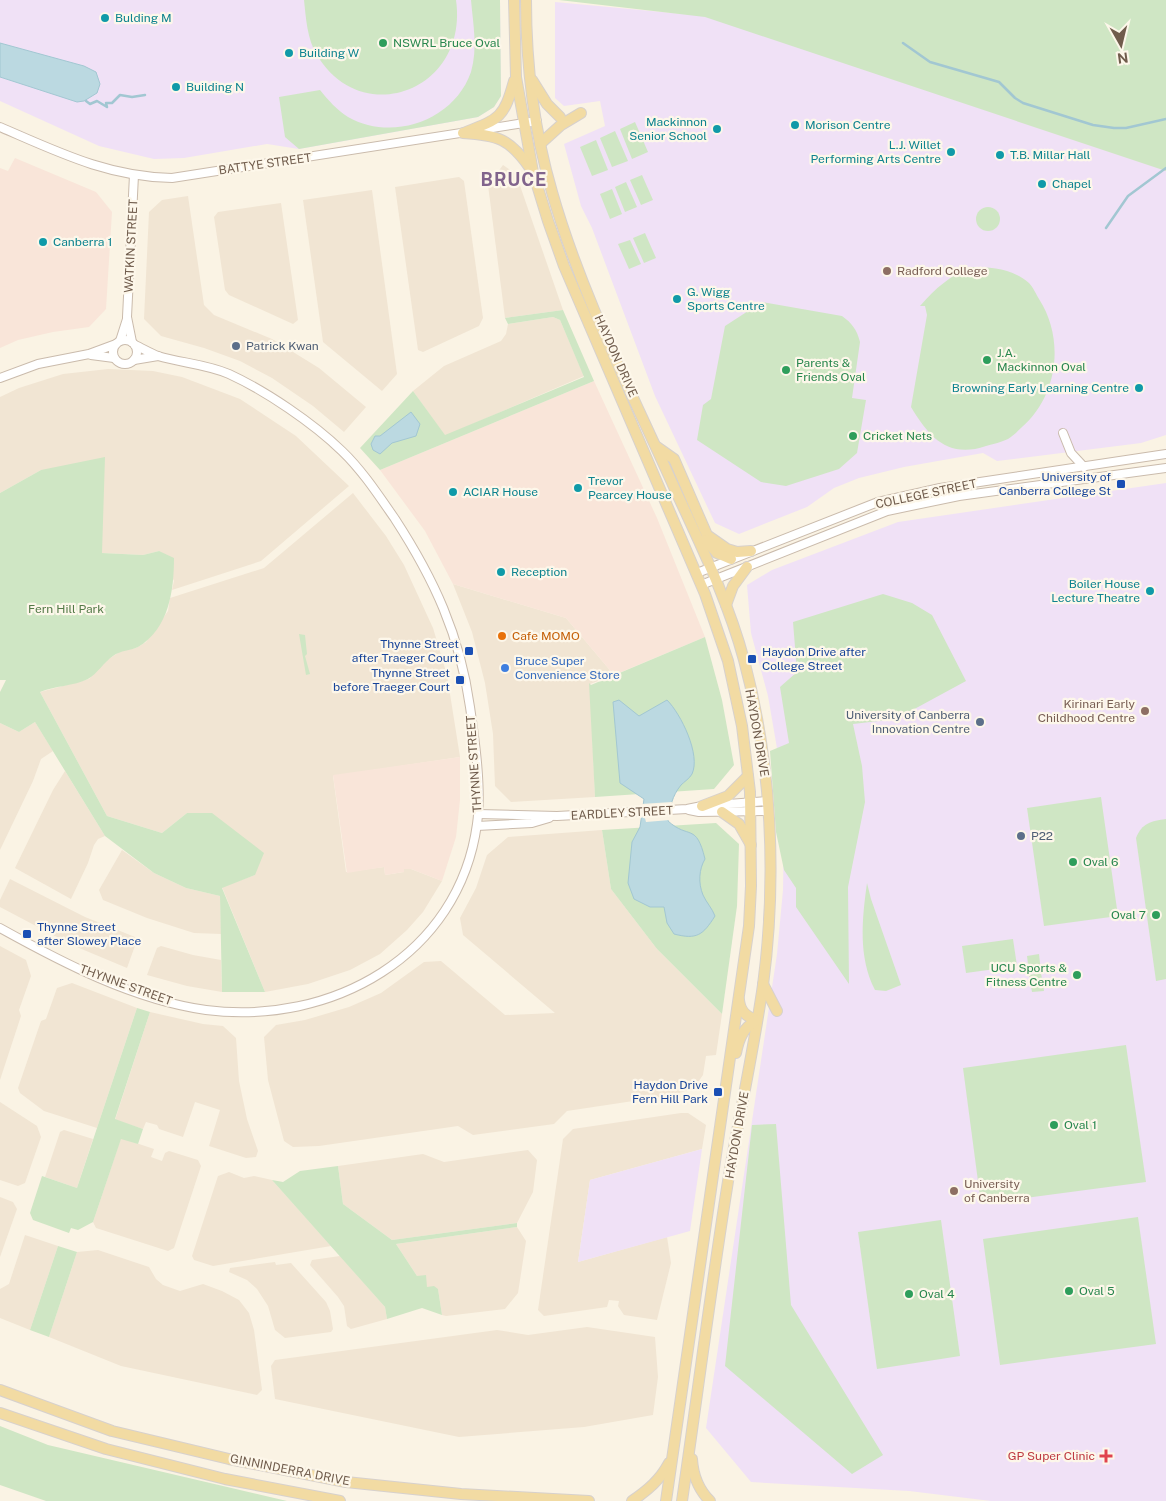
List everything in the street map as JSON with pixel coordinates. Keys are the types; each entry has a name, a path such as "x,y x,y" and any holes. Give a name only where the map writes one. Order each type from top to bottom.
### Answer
{"main road":[{"name":"HAYDON DRIVE","path":"514,0 516,77 533,172 564,266 702,585 728,661 742,726 748,776 751,807 749,926 666,1501"},
{"name":"HAYDON DRIVE","path":"526,0 529,75 540,144 552,192 568,242 726,605 744,661 762,752 768,806 771,869 763,984 730,1169 682,1501"},
{"path":"529,75 543,98 560,117"},
{"path":"463,133 493,121 501,114 508,106 516,77"},
{"path":"540,144 561,125 581,113"},
{"path":"463,133 486,134 500,138 514,147 533,172"},
{"path":"656,447 674,458 707,535 727,549 737,552 751,552"},
{"path":"672,482 684,492 704,538 717,553 731,559"},
{"path":"726,605 733,586 747,567"},
{"path":"702,806 728,796 748,776"},
{"path":"722,812 739,824 751,845"},
{"path":"763,984 777,1011"},
{"path":"738,995 741,1010 749,1018 757,1020"},
{"path":"725,1088 733,1072 739,1040 746,1026 757,1020"},
{"name":"GINNINDERRA DRIVE","path":"0,1390 112,1430 229,1459 346,1482 461,1494 589,1501"},
{"name":"GINNINDERRA DRIVE","path":"0,1413 115,1451 225,1479 340,1501"},
{"path":"691,1438 693,1470 700,1491 710,1501"},
{"path":"632,1501 662,1477 672,1457"}],"street":[{"name":"BATTYE STREET","path":"0,127 68,156 108,170 134,175 172,178 537,121"},
{"name":"WATKIN STREET","path":"118,342 127,318 134,175"},
{"name":"WATKIN STREET","path":"127,318 134,343"},
{"path":"114,358 113,351 118,342"},
{"path":"0,378 38,364 90,354 118,342 134,343 137,353 134,360 123,364 114,358 90,354"},
{"name":"THYNNE STREET","path":"0,928 51,955 89,972 132,990 180,1004 208,1010 242,1011 288,1008 334,996 366,983 400,961 420,944 444,913 464,873 477,826 475,741 460,653 451,624 422,561 378,495 342,451 287,408 229,374 204,366 158,356 134,343"},
{"name":"THYNNE STREET","path":"134,360 158,356"},
{"path":"1062,433 1071,453 1084,467"},
{"name":"COLLEGE STREET","path":"697,573 878,502 940,488 1166,454"},
{"name":"COLLEGE STREET","path":"702,585 887,512 959,496 1166,468"},
{"name":"EARDLEY STREET","path":"478,814 557,816 675,810 702,806 768,806"},
{"name":"EARDLEY STREET","path":"687,809 699,812 722,812 751,807"},
{"name":"EARDLEY STREET","path":"477,826 532,823 557,816"}],"shaded area":[{"path":"0,0 500,0 501,96 494,107 478,117 299,149 267,144 184,158 154,159 99,146 0,101"},
{"name":"Radford College","path":"555,2 705,16 1166,170 1166,435 1141,443 997,461 983,453 904,467 859,478 834,488 807,507 739,534 715,523 655,396 592,228 581,206 564,144 605,126 600,101 564,106 555,98"},
{"path":"15,158 96,192 112,212 106,309 89,327 53,332 18,340 0,348 0,168 8,171"},
{"path":"503,165 516,174 563,310 505,318 488,185"},
{"path":"459,177 464,181 483,318 479,326 423,352 418,350 395,187"},
{"path":"372,190 397,374 382,391 323,342 303,200"},
{"path":"188,196 204,305 214,315 272,339 319,368 366,407 344,432 313,406 272,378 240,361 204,348 161,336 144,319 149,212 162,200"},
{"path":"281,203 298,320 293,324 229,295 225,290 214,217 218,212"},
{"path":"553,317 560,320 584,376 445,436 413,391 444,366 501,341 506,334 508,324"},
{"path":"108,369 153,371 182,377 240,399 296,436 349,486 261,561 172,590 174,581 159,551 143,555 102,553 41,470 0,493 0,397 19,388 63,374"},
{"path":"594,381 657,518 705,637 614,675 566,618 453,584 425,531 380,470"},
{"name":"University of Canberra","path":"1166,483 1166,1501 991,1501 909,1491 751,1482 706,1428 777,954 783,890 784,825 779,760 768,696 751,633 747,585 772,570 898,522"},
{"path":"353,493 386,536 404,565 433,628 447,675 460,757 333,776 346,872 384,867 385,875 404,872 404,869 411,869 442,881 423,912 407,930 380,954 350,970 308,984 265,992 222,887 255,875 187,813 162,833 107,816 40,692 89,679 104,662 121,651 136,648 146,642 168,611 170,598 264,568"},
{"path":"453,584 566,618 614,675 590,684 595,797 511,802 495,786 493,734 485,683 472,632"},
{"path":"35,722 53,751 41,759 33,781 0,850 0,723 19,732"},
{"path":"460,757 460,800 456,837 442,881 411,869 404,869 404,872 385,875 384,867 347,873 333,775"},
{"path":"65,771 105,836 98,839 94,845 88,863 71,899 15,868 53,790"},
{"path":"602,830 611,889 657,949 722,1014 716,1055 706,1056 703,1075 694,1088 673,1095 567,1111 554,1124 473,1135 458,1126 319,1146 293,1147 284,1141 268,1080 264,1037 276,1025 305,1020 349,1007 381,993 424,962 441,961 505,1015 555,1013 463,935 460,918 476,888 487,855 508,837"},
{"path":"122,850 154,873 186,888 220,896 221,934 194,933 147,918 103,900 99,890"},
{"path":"10,879 85,917 135,937 137,940 127,968 72,945 0,907 0,900"},
{"path":"0,946 26,960 31,976 19,1010 21,1016 0,1080"},
{"path":"161,946 221,960 222,992 187,986 147,975 157,948"},
{"path":"72,983 137,1008 97,1128 44,1111 20,1093 18,1088 41,1021 46,1019 57,988"},
{"path":"150,1012 203,1024 223,1026 236,1038 239,1081 247,1119 258,1151 256,1157 246,1158 209,1146 220,1110 195,1102 183,1137 159,1129 157,1125 146,1122 143,1129 115,1120"},
{"path":"0,1102 37,1126 41,1137 25,1183 18,1186 0,1180"},
{"path":"688,1113 706,1125 702,1149 590,1180 578,1262 667,1237 671,1263 657,1320 624,1315 618,1306 619,1301 609,1300 607,1307 544,1316 538,1310 563,1139 573,1129"},
{"path":"64,1130 93,1139 77,1188 45,1177 60,1132"},
{"path":"121,1138 154,1149 151,1157 162,1161 165,1153 169,1151 198,1160 201,1166 174,1248 168,1251 96,1228 93,1222"},
{"path":"702,1149 690,1231 578,1262 590,1180"},
{"path":"528,1150 537,1160 533,1192 517,1223 392,1240 343,1204 338,1166 423,1154 444,1162"},
{"path":"229,1172 244,1178 254,1176 272,1180 331,1246 213,1266 194,1260 192,1256 218,1176"},
{"path":"0,1197 13,1202 17,1209 0,1257"},
{"path":"517,1227 526,1241 518,1293 505,1309 442,1315 438,1289 427,1287 417,1276 396,1244"},
{"path":"25,1235 58,1246 30,1330 0,1318 0,1289 9,1284"},
{"path":"98,1250 149,1267 156,1279 163,1285 180,1291 203,1284 239,1300 249,1313 254,1330 262,1390 257,1395 121,1366 49,1337 77,1252"},
{"path":"340,1256 385,1307 387,1319 351,1329 347,1326 344,1306 310,1265 312,1260"},
{"path":"275,1262 276,1265 291,1263 326,1302 330,1311 333,1329 331,1332 285,1338 275,1330 268,1306 257,1289 247,1280 229,1272 230,1268"},
{"path":"587,1327 655,1337 658,1377 653,1415 584,1427 459,1437 275,1399 271,1366 275,1360 497,1330 528,1335"}],"green space":[{"name":"NSWRL Bruce Oval","path":"304,0 456,0 456,32 446,58 429,77 408,90 384,95 359,91 336,78 317,55 309,35"},
{"path":"471,0 500,0 501,96 494,107 478,117 299,149 285,137 279,97 320,90 333,105 348,117 365,124 383,127 402,127 420,122 436,114 451,103 463,89 473,63 475,45"},
{"path":"559,0 1166,0 1166,171 705,17"},
{"path":"635,122 648,152 632,159 620,129"},
{"path":"615,131 628,161 612,167 600,138"},
{"path":"596,140 608,170 592,176 580,147"},
{"path":"642,175 653,200 641,205 630,180"},
{"path":"626,182 637,207 625,212 615,187"},
{"path":"612,189 622,214 610,219 600,194"},
{"path":"988,207 997,210 1000,219 997,228 988,231 979,228 976,219 979,210"},
{"path":"645,233 656,258 644,263 633,238"},
{"path":"630,240 641,264 629,269 618,244"},
{"name":"J.A. Mackinnon Oval","path":"972,267 995,268 1009,272 1023,278 1030,285 1047,315 1055,349 1054,366 1044,400 1034,414 1015,433 1008,439 997,443 961,450 941,443 925,428 911,407 927,315 925,306 920,306 943,283 956,274"},
{"name":"Parents & Friends Oval","path":"762,302 842,316 854,327 860,342 852,398 866,400 857,453 839,469 786,486 761,482 697,440 703,405 711,399 725,326"},
{"path":"563,310 594,381 380,470 360,448 413,391 445,435 584,377 560,320 553,317 508,324 505,318"},
{"name":"Fern Hill Park","path":"105,457 102,553 143,555 159,551 174,558 173,583 168,608 157,630 138,647 113,656 88,679 40,692 107,816 162,833 187,813 212,813 264,853 255,875 222,888 265,992 222,992 220,896 186,888 154,873 105,836 35,722 19,732 0,723 0,692 6,680 0,680 0,493 41,470"},
{"path":"883,594 912,603 932,615 966,681 896,719 853,724 862,766 865,802 848,887 849,984 796,907 796,888 784,870 776,832 770,751 789,743 780,687 797,672 793,622"},
{"path":"299,634 305,635 307,654 305,656 310,674 306,675"},
{"path":"705,637 722,700 734,765 714,789 595,797 589,683 591,685"},
{"name":"Oval 6","path":"1101,797 1118,916 1044,926 1027,808"},
{"name":"Oval 7","path":"1166,819 1166,979 1156,981 1136,838 1144,826"},
{"path":"716,823 739,844 737,906 722,1014 657,949 611,889 602,830"},
{"path":"867,883 901,985 886,991 875,990 866,964 863,924"},
{"path":"1013,939 1017,966 966,973 962,946"},
{"path":"1039,954 1041,972 1029,973 1027,956"},
{"path":"1041,973 1044,991 1032,992 1029,975"},
{"path":"137,1008 150,1012 115,1119 143,1129 138,1144 121,1139 93,1222 78,1230 71,1228 69,1233 33,1220 30,1213 42,1176 77,1188"},
{"name":"Oval 1","path":"1126,1045 1146,1182 981,1204 963,1068"},
{"path":"776,1124 791,1305 883,1455 852,1474 725,1366 752,1125"},
{"path":"338,1166 343,1204 392,1240 517,1223 517,1227 396,1244 417,1276 426,1275 427,1287 434,1286 438,1289 442,1315 422,1308 387,1319 385,1307 272,1180 283,1182 300,1171"},
{"name":"Oval 5","path":"1138,1217 1156,1344 1000,1365 983,1239"},
{"name":"Oval 4","path":"941,1220 960,1356 877,1369 858,1232"},
{"path":"58,1246 77,1252 49,1337 30,1330"},
{"path":"0,1426 48,1445 287,1501 46,1501 0,1485"}],"water":[{"path":"0,43 84,66 96,72 100,84 97,93 84,101 77,102 0,77"},
{"path":"411,412 420,424 416,436 392,443 380,454 373,450 371,444 375,436 380,436"},
{"path":"619,700 639,716 667,700 678,715 692,746 694,766 692,774 675,793 668,821 675,827 695,836 702,848 705,859 700,872 700,886 715,916 703,932 694,936 674,934 667,923 664,907 650,907 634,899 628,883 632,842 640,827 644,799 620,783 613,702"}],"pier":[{"path":"672,802 670,820 646,822 641,804"}],"waterway":[{"path":"903,43 930,62 999,82 1015,98 1023,103 1093,125 1126,128 1166,119"},
{"path":"86,101 90,104 97,101 107,107 106,103 112,103 120,95 132,97 145,95"},
{"path":"1106,228 1128,196 1166,168"}],"place":[{"name":"Bulding M","path":"105,18"},
{"name":"NSWRL Bruce Oval","path":"383,43"},
{"name":"Building W","path":"289,53"},
{"name":"Building N","path":"176,87"},
{"name":"Morison Centre","path":"795,125"},
{"name":"Mackinnon Senior School","path":"717,129"},
{"name":"L.J. Willet Performing Arts Centre","path":"951,152"},
{"name":"T.B. Millar Hall","path":"1000,155"},
{"name":"Chapel","path":"1042,184"},
{"name":"Canberra 1","path":"43,242"},
{"name":"Radford College","path":"887,271"},
{"name":"G. Wigg Sports Centre","path":"677,299"},
{"name":"Patrick Kwan","path":"236,346"},
{"name":"J.A. Mackinnon Oval","path":"987,360"},
{"name":"Parents & Friends Oval","path":"786,370"},
{"name":"Browning Early Learning Centre","path":"1139,388"},
{"name":"Cricket Nets","path":"853,436"},
{"name":"University of Canberra College St","path":"1121,484"},
{"name":"Trevor Pearcey House","path":"578,488"},
{"name":"ACIAR House","path":"453,492"},
{"name":"Reception","path":"501,572"},
{"name":"Boiler House Lecture Theatre","path":"1150,591"},
{"name":"Cafe MOMO","path":"502,636"},
{"name":"Thynne Street after Traeger Court","path":"469,651"},
{"name":"Haydon Drive after College Street","path":"752,659"},
{"name":"Bruce Super Convenience Store","path":"505,668"},
{"name":"Thynne Street before Traeger Court","path":"460,680"},
{"name":"Kirinari Early Childhood Centre","path":"1145,711"},
{"name":"University of Canberra Innovation Centre","path":"980,722"},
{"name":"P22","path":"1021,836"},
{"name":"Oval 6","path":"1073,862"},
{"name":"Oval 7","path":"1156,915"},
{"name":"Thynne Street after Slowey Place","path":"27,934"},
{"name":"UCU Sports & Fitness Centre","path":"1077,975"},
{"name":"Haydon Drive Fern Hill Park","path":"718,1092"},
{"name":"Oval 1","path":"1054,1125"},
{"name":"University of Canberra","path":"954,1191"},
{"name":"Oval 5","path":"1069,1291"},
{"name":"Oval 4","path":"909,1294"},
{"name":"GP Super Clinic","path":"1106,1456"}],"district":[{"name":"BRUCE","path":"514,180"}]}
